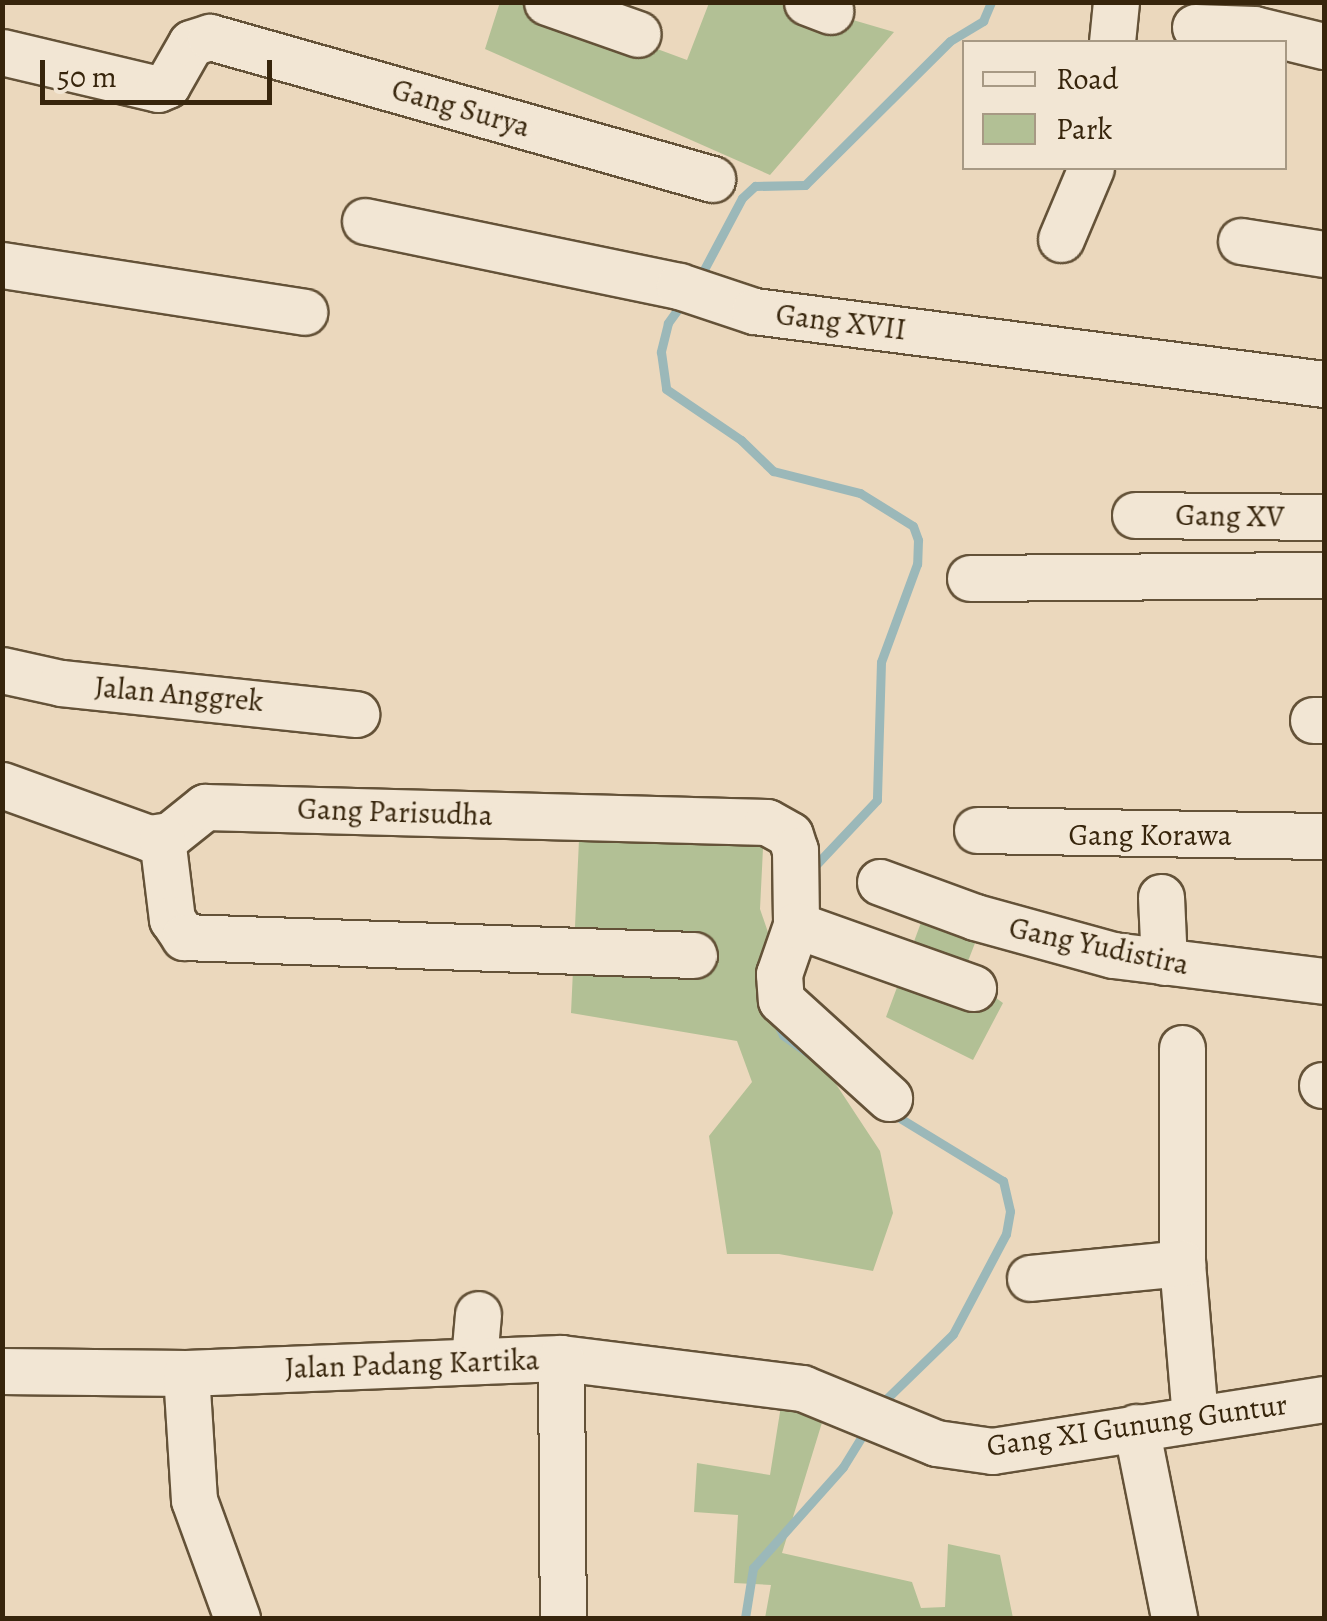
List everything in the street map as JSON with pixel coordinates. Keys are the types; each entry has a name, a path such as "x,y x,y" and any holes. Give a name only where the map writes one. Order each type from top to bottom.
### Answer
{"street":[{"path":"547,2 638,34"},
{"path":"1112,40 1116,2"},
{"path":"1194,28 1254,28 1324,46"},
{"name":"Gang Surya","path":"2,52 158,89 167,85 191,43 210,37 712,178"},
{"path":"1061,239 1090,170"},
{"name":"Gang XVII","path":"364,221 678,286 754,311 1324,384"},
{"path":"1240,241 1324,254"},
{"path":"2,265 304,312"},
{"name":"Gang XV","path":"1135,515 1324,518"},
{"path":"970,578 1324,575"},
{"name":"Jalan Anggrek","path":"2,670 61,683 356,714"},
{"path":"2,784 162,838 172,918 184,936 694,954"},
{"name":"Gang Parisudha","path":"162,838 192,812 236,807 767,822 790,835 795,850 796,925"},
{"name":"Gang Korawa","path":"977,830 1324,836"},
{"name":"Gang Yudistira","path":"880,882 1041,938 1164,962 1324,981"},
{"path":"1161,897 1164,962"},
{"path":"889,1098 781,1000 779,974 796,925 973,988"},
{"path":"1182,1048 1182,1263 1194,1418"},
{"path":"1030,1278 1182,1263"},
{"path":"474,1359 478,1314"},
{"name":"Gang XI Gunung Guntur","path":"561,1358 802,1388 936,1443 992,1452 1324,1399"},
{"name":"Jalan Padang Kartika","path":"2,1371 186,1373 561,1358 563,1618"},
{"path":"186,1373 194,1500 236,1618"},
{"path":"1136,1427 1174,1618"}],"green space":[{"path":"500,2 533,3 687,60 709,3 795,3 894,32 770,175 485,49"},
{"path":"580,818 764,828 760,909 803,1034 880,1151 893,1213 873,1271 779,1254 727,1254 709,1136 752,1082 737,1041 571,1013"},
{"path":"929,901 984,920 963,974 1003,1003 973,1060 886,1017"},
{"path":"783,1393 828,1403 782,1553 912,1582 921,1608 945,1607 948,1544 1000,1555 1013,1618 765,1618 771,1585 734,1583 738,1515 694,1512 697,1463 770,1475"}],"waterway":[{"path":"700,277 742,198 755,186 805,185 950,41 983,21 991,2"},
{"path":"683,302 668,323 661,352 666,389 741,440 773,471 860,493 913,526 918,540 917,564 881,662 877,800 812,869"},
{"path":"775,1018 783,1035 808,1053"},
{"path":"879,1406 953,1334 1006,1234 1010,1211 1003,1181 890,1112"},
{"path":"745,1618 753,1568 843,1467 867,1428"}]}
